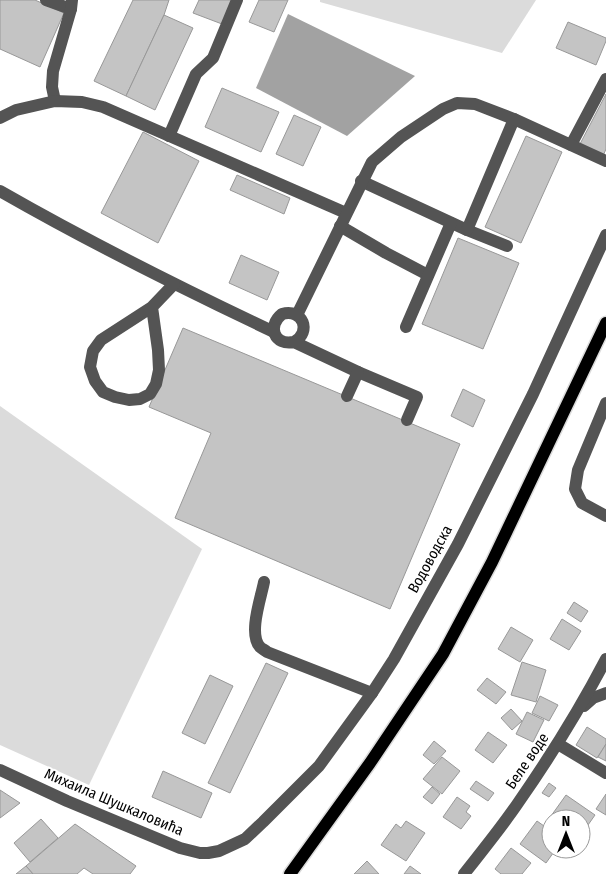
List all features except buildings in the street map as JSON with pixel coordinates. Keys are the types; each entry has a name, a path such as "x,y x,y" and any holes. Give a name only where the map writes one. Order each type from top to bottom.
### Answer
{"main road":[{"path":"290,874 370,763 442,654 492,562 606,324"}],"street":[{"path":"46,0 71,4 53,70 52,86 55,101"},
{"path":"169,136 196,74 212,58 237,0"},
{"path":"571,145 606,79"},
{"path":"0,118 16,110 55,101 82,102 104,106 346,214"},
{"path":"297,315 361,181 372,162 394,143 457,102 475,104 514,119 606,161"},
{"path":"467,230 514,119"},
{"path":"361,181 467,230 507,246"},
{"path":"0,191 53,222 174,284 274,332 284,342 294,342 417,397 407,420"},
{"path":"406,327 452,223"},
{"path":"340,226 428,275"},
{"name":"Водоводска","path":"219,851 245,839 319,766 394,659 458,544 533,394 606,235"},
{"path":"152,307 158,350 159,370 156,384 150,394 140,399 128,400 103,392 95,381 90,367 93,351 101,340 152,307 174,284"},
{"path":"274,332 275,322 282,314 292,313 297,315 304,327 301,336 294,342"},
{"path":"347,396 358,372"},
{"path":"606,403 578,470 575,489 582,503 606,516"},
{"path":"264,582 255,626 256,639 260,647 267,652 372,693"},
{"name":"Беле воде","path":"464,874 517,805 558,744 606,659"},
{"path":"578,710 593,698 606,693"},
{"path":"558,744 606,773"},
{"name":"Михаила Шушкаловића","path":"0,770 67,801 180,848 200,853 219,851"}],"shaded area":[{"path":"320,0 536,0 502,53 320,2"},
{"path":"288,14 415,76 347,136 256,88"},
{"path":"0,406 202,549 89,785 0,745"}]}
